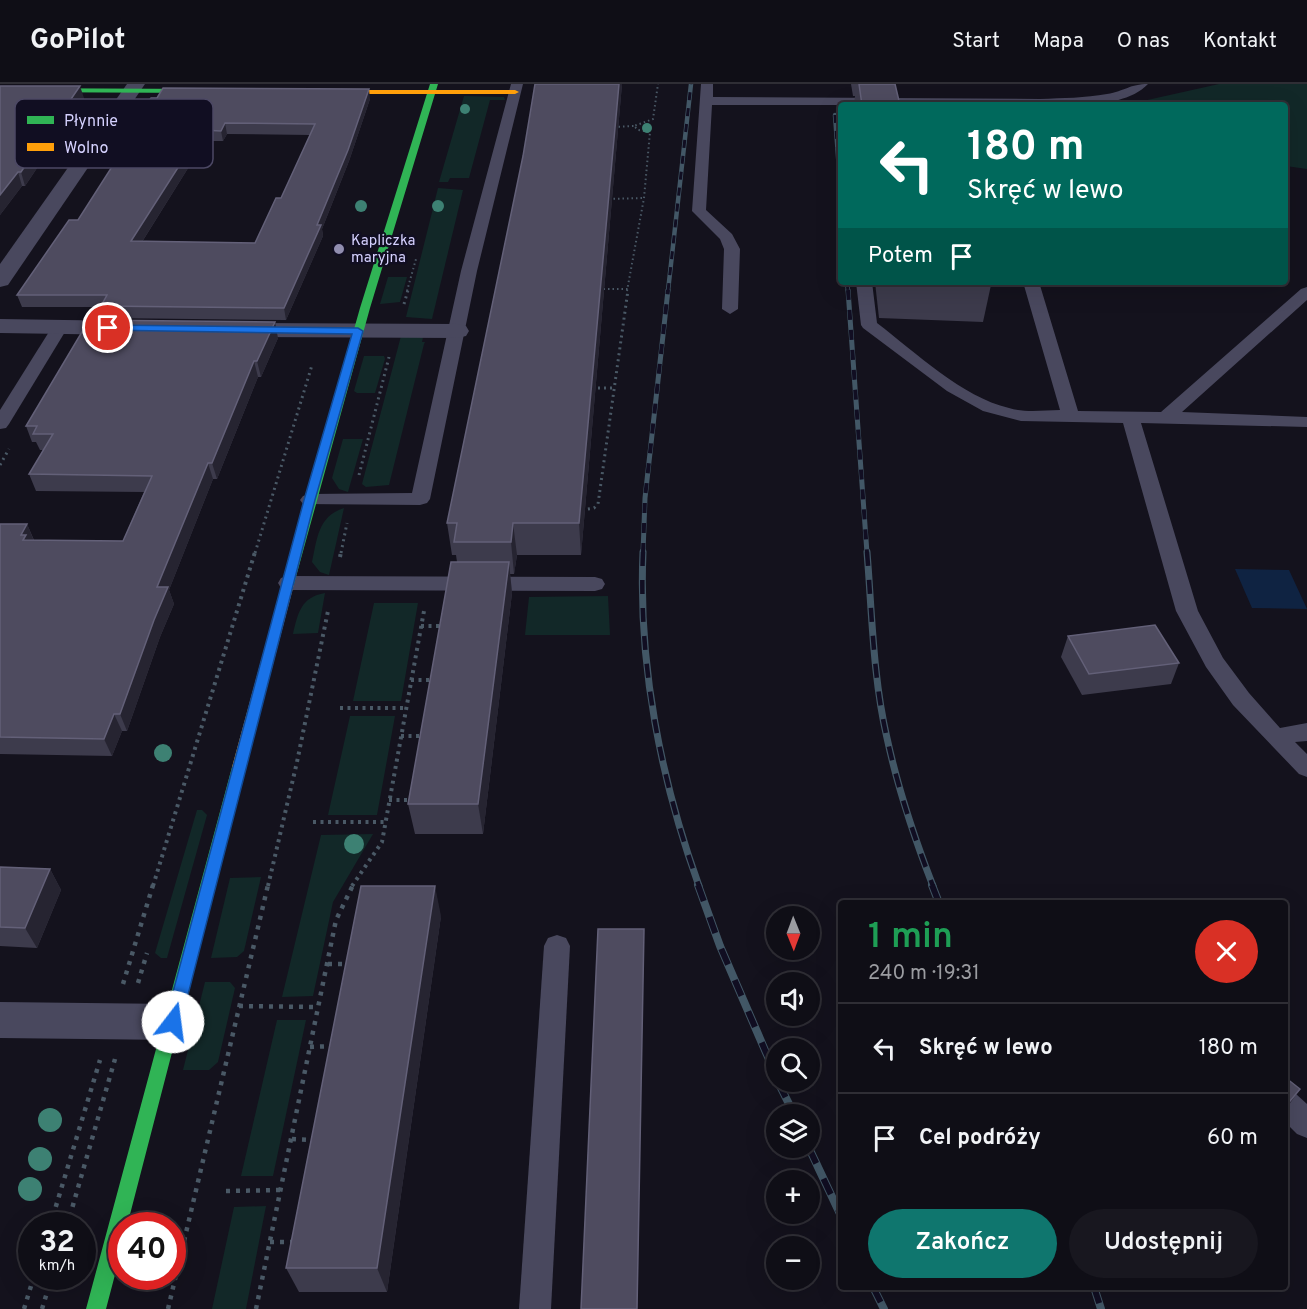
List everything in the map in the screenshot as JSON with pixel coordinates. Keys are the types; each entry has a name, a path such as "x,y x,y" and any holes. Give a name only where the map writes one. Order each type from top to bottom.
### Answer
{"street":[{"path":"0,90 134,88 221,92"},
{"path":"96,1309 310,500 358,331 433,88"},
{"path":"316,92 516,88"},
{"path":"0,280 78,168"},
{"path":"0,326 155,328"},
{"path":"214,329 457,331"},
{"path":"0,1020 173,1022"}],"lane":[{"path":"707,84 699,211 728,237 732,249 730,309"},
{"path":"1033,102 1111,98 1135,91 1142,84"},
{"path":"310,500 420,499 469,271 516,88"},
{"path":"706,101 838,102"},
{"path":"864,285 869,325 969,398 988,409 1009,414 1307,422"},
{"path":"1032,285 1071,416"},
{"path":"1166,417 1307,292"},
{"path":"0,424 60,327"},
{"path":"1131,418 1187,611 1214,662 1241,699 1307,768"},
{"path":"288,583 595,584"},
{"path":"1275,737 1307,732"},
{"path":"535,1309 557,946"},
{"path":"1288,1106 1307,1124"}],"path":[{"path":"604,127 634,126 652,119 658,84"},
{"path":"574,509 594,508 598,504 628,289 644,198 650,132 638,130 634,126"},
{"path":"609,199 644,198"},
{"path":"168,1309 297,762 352,500 417,252"},
{"path":"594,289 628,289"},
{"path":"54,1212 313,362"},
{"path":"591,388 615,388"},
{"path":"256,1309 336,920 348,893 381,842 429,584"},
{"path":"421,626 450,626"},
{"path":"411,680 441,680"},
{"path":"340,708 406,708"},
{"path":"401,736 431,736"},
{"path":"389,800 421,801"},
{"path":"313,822 385,822"},
{"path":"328,964 360,964"},
{"path":"239,1006 318,1007"},
{"path":"310,1047 345,1046"},
{"path":"292,1139 327,1140"},
{"path":"226,1191 281,1190"},
{"path":"270,1242 298,1242"},
{"path":"24,1309 30,1290"},
{"path":"42,1309 48,1290"}],"green space":[{"path":"1219,84 1307,84 1307,169 1288,166 1288,102 1138,102"},
{"path":"464,96 504,97 505,100 490,100 469,178 450,178 448,182 439,182"},
{"path":"438,188 463,190 432,319 406,317"},
{"path":"388,277 407,277 400,302 380,304"},
{"path":"401,336 423,337 422,342 425,342 389,485 366,487 362,484"},
{"path":"364,356 384,356 385,359 375,393 354,391"},
{"path":"343,439 363,439 348,492 339,489 332,478"},
{"path":"344,508 329,575 320,572 312,562 315,545 324,523 335,512"},
{"path":"325,593 318,633 293,634 302,607 311,598"},
{"path":"608,596 610,635 525,635 529,597"},
{"path":"374,603 418,603 401,701 353,701"},
{"path":"350,716 395,716 377,815 328,815"},
{"path":"197,810 202,810 207,815 167,958 161,958 155,953"},
{"path":"373,834 333,902 313,996 282,997 321,835"},
{"path":"261,877 244,951 237,957 211,958 230,878"},
{"path":"205,982 230,982 235,988 218,1062 209,1070 183,1070"},
{"path":"277,1020 306,1020 273,1176 241,1176"},
{"path":"266,1206 246,1309 212,1309 234,1207"}],"water":[{"path":"1235,569 1289,570 1307,609 1252,608"}],"building":[{"path":"535,84 619,84 579,523 513,523 511,542 454,542 457,523 447,523 523,156"},
{"path":"859,84 895,84 899,102 862,102"},
{"path":"0,86 80,86 71,99 15,99 15,168 24,168 0,195"},
{"path":"163,88 369,89 348,150 317,225 321,225 284,308 101,306 107,295 17,295 69,220 78,220 111,168 178,168 131,241 255,243 276,198 281,198 315,124 225,123 221,131 213,131 213,99 151,98 157,98"},
{"path":"89,320 275,322 257,361 254,361 212,463 208,463 157,587 168,587 120,714 114,714 104,739 0,737 0,524 27,524 21,535 26,535 23,540 123,541 152,476 29,474 53,434 33,434 37,426 26,426"},
{"path":"451,562 509,562 478,804 408,804"},
{"path":"1155,625 1179,663 1089,674 1068,636"},
{"path":"0,867 50,869 25,928 0,927"},
{"path":"361,886 435,886 377,1268 286,1268"},
{"path":"598,929 644,929 637,1309 581,1309"},
{"path":"1288,1080 1300,1089 1288,1104"}],"railway":[{"path":"668,291 691,84"},
{"path":"835,115 838,156"},
{"path":"847,285 848,291"},
{"path":"643,553 645,498 668,290"},
{"path":"848,290 867,553"},
{"path":"643,552 644,637 655,722 663,764 685,846 699,886"},
{"path":"867,552 882,715 901,794 933,886"},
{"path":"698,885 720,946 766,1053"},
{"path":"932,885 938,900"},
{"path":"783,1092 789,1104"},
{"path":"814,1158 838,1210"},
{"path":"874,1290 884,1309"},
{"path":"1095,1290 1101,1309"}],"traffic: fast":[{"path":"288,584 365,308 434,84"},
{"path":"0,90 205,91"},
{"path":"96,1309 239,767"}],"traffic: slow":[{"path":"326,92 515,92"},
{"path":"239,767 288,584"}],"place":[{"name":"Kapliczka maryjna","path":"339,249"}],"route":[{"path":"108,328 358,331 310,500 173,1022"}]}
